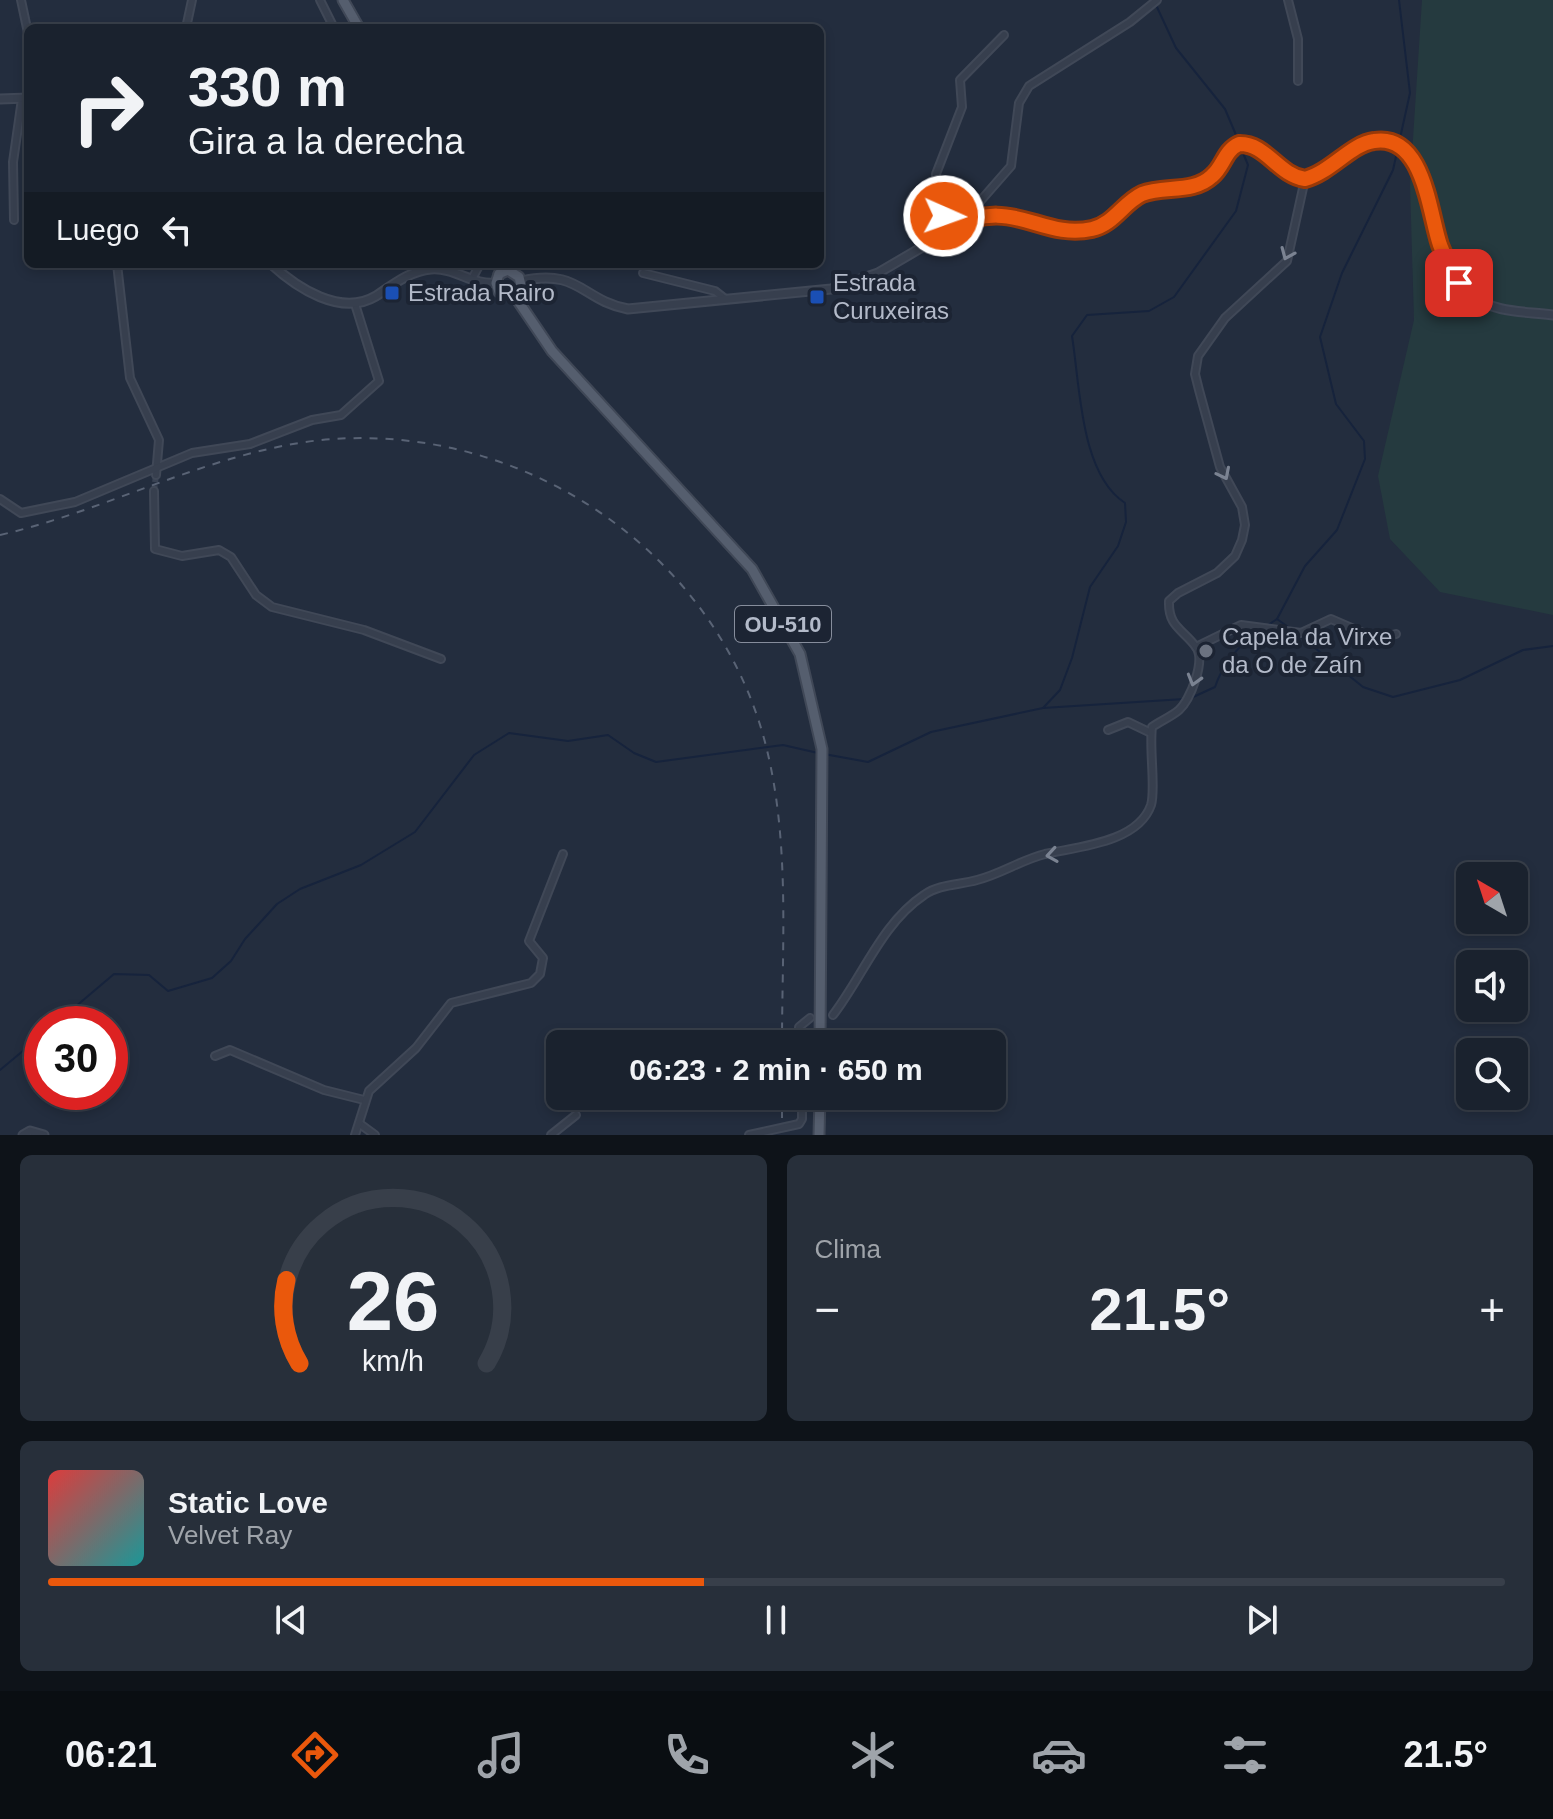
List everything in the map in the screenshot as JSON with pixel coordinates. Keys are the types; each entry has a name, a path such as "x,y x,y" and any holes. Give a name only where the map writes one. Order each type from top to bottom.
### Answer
{"main road":[{"path":"343,0 357,24"},
{"name":"OU-510","path":"495,268 504,295 514,295 552,351 752,569 800,654 822,749 820,1030"},
{"path":"498,279 512,271 521,281 514,295"},
{"path":"819,1135 820,1110"}],"street":[{"path":"21,0 26,24"},
{"path":"187,24 192,0"},
{"path":"320,0 332,24"},
{"path":"977,215 976,206 1011,166 1019,103 1029,86 1130,22 1157,0"},
{"path":"1288,0 1298,39 1298,81"},
{"path":"949,229 937,193 936,174 962,107 960,80 1004,35"},
{"path":"0,99 24,98"},
{"path":"14,220 13,162 24,103"},
{"path":"521,281 557,276 614,306 628,309 816,292 860,281 977,215 1002,215 1077,231 1094,229 1109,222 1143,194 1192,187 1211,177 1229,150 1239,144 1253,147 1283,171 1305,179 1337,165 1361,146 1373,141 1390,141 1402,148 1417,166 1440,243 1459,283 1475,297 1504,311 1553,315"},
{"path":"833,1015 853,989 884,935 925,894 999,875 1046,854 1084,850 1143,819 1151,805 1152,727 1179,710 1189,696 1200,659 1196,647 1174,627 1169,614 1169,601 1217,573 1235,556 1245,525 1242,507 1213,448 1195,374 1198,356 1225,318 1287,261 1305,179"},
{"path":"117,268 130,378 159,440 156,475"},
{"path":"277,268 329,301 355,304 425,270 449,270 485,285 498,279"},
{"path":"472,279 478,268"},
{"path":"643,273 715,291 724,298"},
{"path":"0,499 21,513 75,502 157,466 216,448 250,444 312,420 341,415 370,393 379,381 355,304"},
{"path":"154,491 155,549 182,556 219,550 231,557 256,595 272,607 364,630 441,659"},
{"path":"1196,647 1241,625 1301,633 1331,619 1377,639 1396,634"},
{"path":"1108,730 1128,722 1151,733"},
{"path":"355,1135 364,1100 378,1079 416,1048 451,1003 504,992 531,983 540,974 543,958 529,941 563,854"},
{"path":"799,1030 810,1018"},
{"path":"215,1056 230,1050 324,1090 364,1100"},
{"path":"749,1135 799,1124 802,1110"},
{"path":"551,1135 576,1115"},
{"path":"360,1124 375,1135"},
{"path":"23,1135 30,1131 44,1135"}],"green space":[{"path":"1422,0 1553,0 1553,615 1440,592 1390,539 1378,476 1414,320 1410,185"}],"waterway":[{"path":"1265,627 1277,619 1305,566 1337,530 1365,459 1364,441 1336,404 1320,337 1342,273 1393,170 1410,93 1399,0"},
{"path":"1156,5 1176,48 1225,109 1239,142"},
{"path":"824,754 868,762 931,732 1043,708 1060,690 1072,658 1090,587 1118,546 1126,522 1125,503 1110,490 1091,450 1080,403 1072,336 1087,315 1149,311 1174,297 1236,211 1248,165 1241,148"},
{"path":"1277,619 1291,629"},
{"path":"1191,698 1215,687 1233,655 1260,630"},
{"path":"1299,635 1363,687 1393,697 1460,680 1523,650 1553,646"},
{"path":"1043,708 1184,699"},
{"path":"76,1006 114,974 149,975 168,991 212,978 231,961 245,939 277,904 300,889 361,865 415,832 474,755 509,733 568,741 608,735 634,753 656,762 783,745 818,753"},
{"path":"0,1070 24,1050"}],"tunnel":[{"path":"154,491 156,475"}],"railway":[{"path":"0,535 77,513 227,460 305,442 382,439 457,449 529,473 595,509 654,556 703,612 742,677 767,750 779,822 782,859 782,1030"},
{"path":"782,1110 782,1118"}],"place":[{"name":"Estrada Rairo","path":"392,293"},
{"name":"Estrada Curuxeiras","path":"817,297"},
{"name":"Capela da Virxe da O de Zaín","path":"1206,651"}],"route":[{"path":"944,216 949,229 977,215 989,214 1077,231 1094,229 1109,222 1143,194 1192,187 1211,177 1229,150 1239,144 1247,144 1263,152 1283,171 1305,179 1337,165 1361,146 1373,141 1390,141 1402,148 1417,166 1440,243 1459,283"}]}
